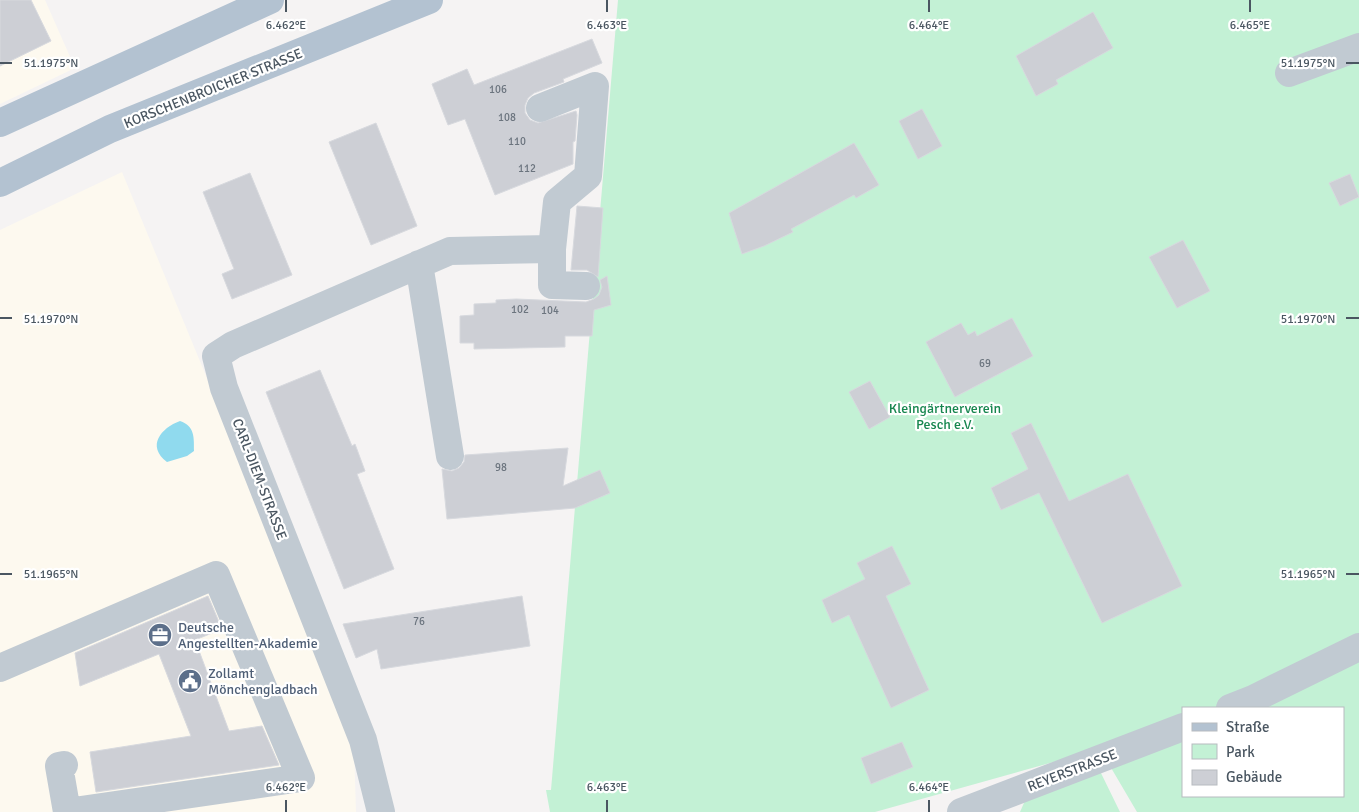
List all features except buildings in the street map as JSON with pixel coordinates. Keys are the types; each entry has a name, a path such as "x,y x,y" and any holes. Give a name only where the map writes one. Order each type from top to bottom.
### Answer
{"main road":[{"path":"0,123 270,0"},
{"name":"KORSCHENBROICHER STRASSE","path":"0,183 110,129 429,0"}],"street":[{"path":"1289,73 1359,47"},
{"path":"540,108 595,86 588,176 557,202 552,249 552,284 586,286"},
{"name":"CARL-DIEM-STRASSE","path":"381,812 363,740 224,388 216,356 233,345 450,251 552,249"},
{"path":"419,264 450,456"},
{"path":"0,668 216,575 300,778 67,812 59,766 64,765"},
{"path":"1233,707 1253,700 1359,647"},
{"name":"REYERSTRASSE","path":"961,812 1182,727"}],"shaded area":[{"path":"0,0 45,0 75,68 0,104"},
{"path":"122,172 258,502 354,746 356,812 0,812 0,230"}],"green space":[{"name":"Kleingärtnerverein Pesch e.V.","path":"618,0 1359,0 1359,812 1137,812 1100,749 875,812 550,812 546,790 551,790"},
{"path":"1099,769 1120,812 1020,812 1027,796"}],"water":[{"path":"180,421 189,426 193,433 194,451 187,456 167,462 157,450 158,438 167,428"}],"place":[{"name":"Deutsche Angestellten-Akademie","path":"160,635"},
{"name":"Zollamt Mönchengladbach","path":"190,681"}]}
